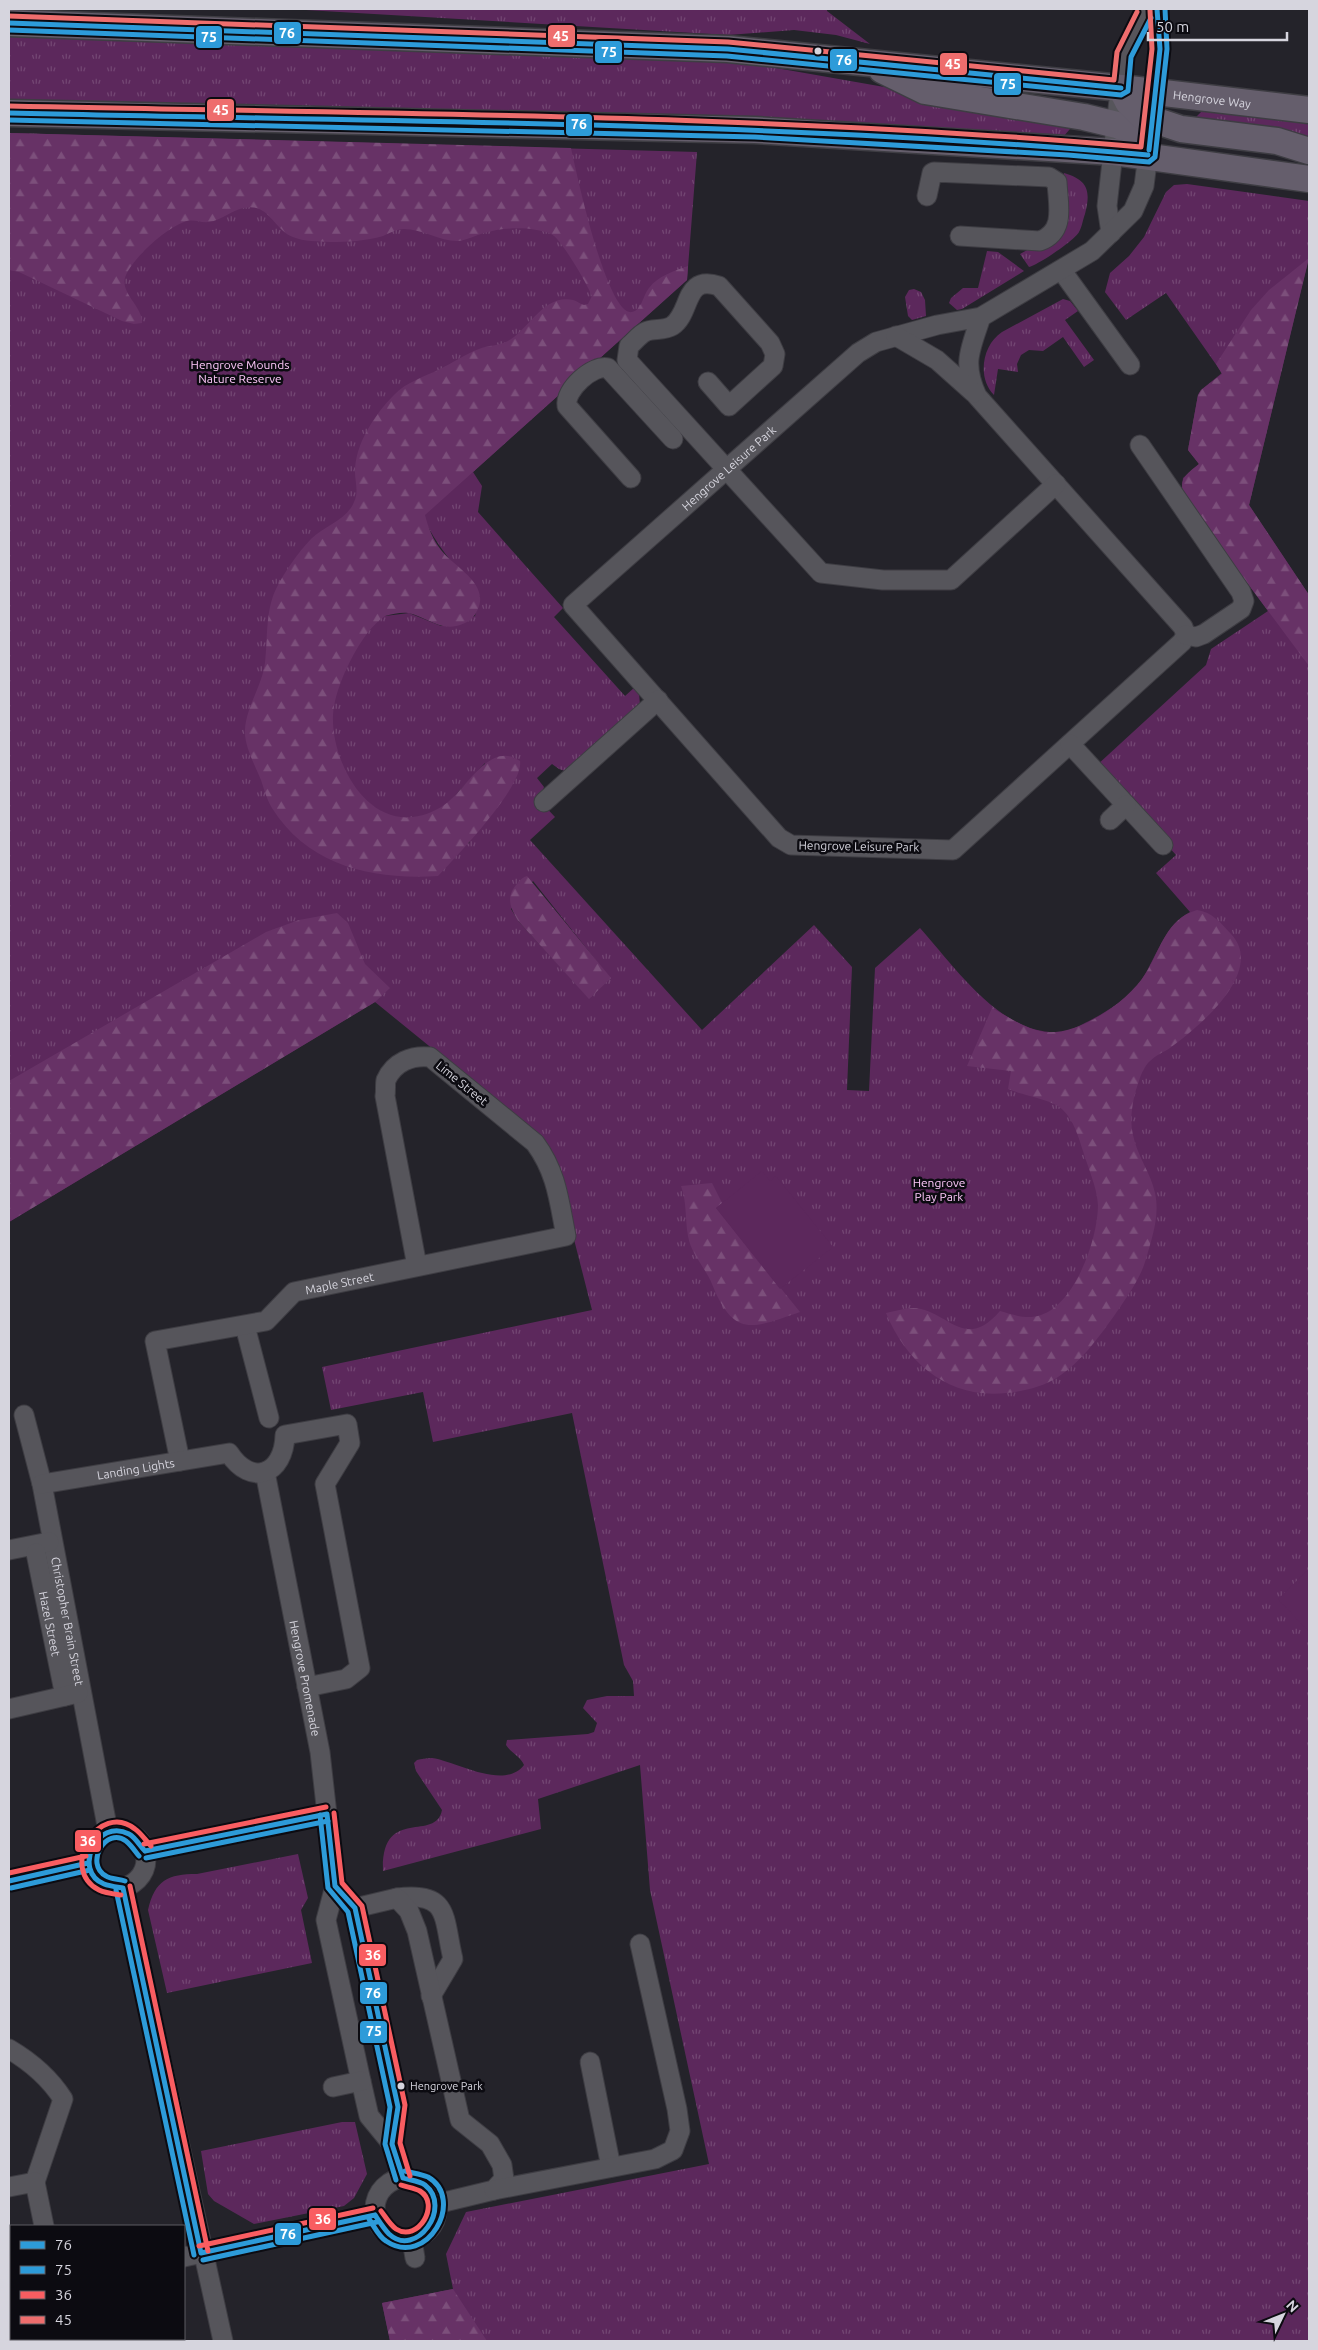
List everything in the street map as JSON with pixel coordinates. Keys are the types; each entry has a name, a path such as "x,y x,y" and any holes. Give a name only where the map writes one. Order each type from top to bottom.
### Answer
{"highway":[{"name":"Hengrove Way","path":"9,23 718,49 1121,88 1309,110"},
{"path":"864,62 925,91 1084,116 1117,125 1128,130 1148,155"},
{"path":"1121,88 1128,102 1142,116 1181,129 1277,141 1309,151"},
{"path":"9,113 754,130 1148,155 1309,179"}],"street":[{"path":"1110,233 1107,206 1124,55 1134,32 1148,9"},
{"name":"Hengrove Leisure Park","path":"1157,9 1160,49 1153,119 1144,186 1133,211 1092,251 1062,271 981,318 896,336 876,342 858,353 573,605 780,838 791,844 953,850 1182,642 1186,635"},
{"path":"927,196 932,173 934,172 1049,177 1057,182 1058,227 1045,239 1040,241 960,236"},
{"path":"1062,271 1130,365"},
{"path":"708,382 729,406 773,366 775,354 770,343 719,286 712,283 699,285 688,296 684,313 671,326 645,332 630,346 627,360 821,573 883,580 951,580 1056,484"},
{"path":"977,396 967,371 973,342 981,318"},
{"path":"896,336 937,360 977,396 1183,628 1186,635 1196,637 1214,629 1241,609 1244,602 1241,592 1140,445"},
{"path":"631,478 568,406 566,398 570,391 594,369 601,366 608,368 673,440"},
{"path":"544,802 658,700"},
{"path":"1070,744 1163,845"},
{"path":"1110,820 1126,805"},
{"name":"Lime Street","path":"417,1266 385,1096 386,1080 408,1058 430,1056 535,1143 546,1158 555,1179 566,1236"},
{"name":"Maple Street","path":"180,1461 156,1341 266,1321 294,1292 566,1236"},
{"path":"246,1326 269,1418"},
{"name":"Christopher Brain Street","path":"24,1415 42,1484 53,1541 73,1694 108,1830"},
{"path":"265,1472 274,1468 280,1459 284,1450 285,1435 347,1424 350,1443 325,1484 360,1668 346,1678 307,1687"},
{"name":"Landing Lights","path":"42,1484 229,1453 237,1465 250,1472 265,1472"},
{"name":"Hengrove Promenade","path":"265,1472 320,1752 335,1886 326,1920 369,2116 392,2144 403,2178"},
{"path":"9,1550 53,1541"},
{"name":"Hazel Street","path":"36,1553 73,1694"},
{"path":"9,1710 73,1694"},
{"path":"145,1851 327,1814"},
{"path":"108,1830 122,1830 137,1837 145,1851 144,1868 137,1880 123,1888 110,1887 95,1878 88,1863 88,1851 94,1839 108,1830"},
{"path":"9,1881 88,1863"},
{"path":"335,1886 355,1908 416,1895 432,1899 441,1906 453,1959 431,1996"},
{"path":"123,1888 193,2255 222,2341"},
{"path":"397,1898 409,1911 417,1931 460,2120 490,2144 502,2165 504,2179 494,2190"},
{"name":"Hengrove Promenade","path":"355,1908 398,2107 392,2144"},
{"path":"436,2204 494,2190 655,2159 673,2150 680,2131 677,2109 640,1944"},
{"path":"9,2050 27,2060 52,2082 63,2098 35,2182 44,2225"},
{"path":"590,2062 611,2167"},
{"path":"333,2087 361,2081"},
{"path":"403,2178 421,2182 433,2196 436,2204 436,2214 428,2231 413,2249 387,2234 375,2215 376,2201 380,2192 394,2181 403,2178"},
{"path":"9,2187 35,2182"},
{"path":"193,2255 375,2215"}],"green space":[{"path":"289,9 827,9 827,11 870,44 836,35 794,30 728,35"},
{"path":"9,36 579,53 754,64 1077,121 1063,137 744,119 9,100"},
{"path":"1205,108 1309,123 1309,144 1191,122"},
{"path":"9,133 697,152 687,280 473,472 482,486 478,512 563,608 554,617 625,696 635,687 639,693 640,705 568,772 552,764 537,778 544,787 539,800 555,817 530,840 702,1030 814,925 852,967 847,1090 869,1091 875,968 920,928 964,979 1000,1012 1019,1023 1039,1031 1061,1032 1075,1028 1128,996 1144,976 1166,935 1180,918 1190,912 1156,873 1176,855 1096,766 1206,665 1211,649 1268,611 1191,507 1182,488 1183,478 1199,464 1188,450 1198,395 1201,390 1222,373 1166,293 1126,320 1105,292 1110,273 1129,256 1144,237 1166,192 1174,185 1187,184 1309,201 1309,257 1249,505 1309,595 1309,2341 390,2341 382,2303 453,2289 446,2254 466,2212 709,2164 650,1890 640,1765 538,1799 541,1829 383,1871 385,1851 391,1838 399,1831 430,1824 438,1819 442,1810 416,1771 414,1763 417,1760 432,1758 479,1772 505,1775 515,1772 524,1765 506,1745 507,1740 594,1732 597,1723 583,1708 587,1700 607,1696 634,1696 633,1681 624,1665 572,1413 433,1442 423,1392 331,1410 322,1367 592,1310 551,1149 541,1137 375,1002 9,1222","holes":["428,527 446,555 480,597 475,616 441,626 409,613 385,616","485,763 469,844 451,800","533,881 610,978 589,998 519,922 511,909"]},
{"path":"9,133 571,148 594,240 613,292 622,307 632,312 635,311 649,288 657,280 688,266 687,280 425,515 438,546 469,577 479,593 480,601 473,617 463,624 450,627 408,613 385,616 367,634 350,661 344,675 338,690 333,715 338,750 344,768 354,784 365,799 379,810 395,816 413,817 427,814 448,802 489,761 499,756 509,756 520,761 512,787 501,803 438,876 390,875 367,872 345,866 305,844 287,828 272,808 248,749 245,730 248,713 261,680 265,663 272,598 287,569 311,539 341,518 351,508 356,494 356,461 362,440 373,420 399,390 474,351 508,341 553,302 573,300 584,305 588,304 592,296 579,272 555,237 543,231 518,228 484,233 465,240 452,241 404,229 363,240 312,241 297,239 286,233 260,209 253,207 244,208 214,221 190,220 184,222 159,237 143,252 130,268 124,281 125,287 141,317 142,323 134,324 122,321 19,272 9,270"},
{"path":"1064,173 1078,179 1086,188 1088,199 1081,228 1076,236 1064,246 1029,267 1020,254 1047,239"},
{"path":"987,251 998,252 1024,271 962,309 957,310 949,303 951,298 963,288 978,288"},
{"path":"1309,258 1249,505 1309,595 1309,666 1191,507 1182,488 1182,483 1187,474 1199,464 1188,450 1198,395 1201,390 1222,374 1216,364 1251,310 1269,290"},
{"path":"914,289 921,292 925,300 926,316 912,320 908,316 905,297 909,290"},
{"path":"1063,299 1070,301 1078,311 1065,320 1094,360 1084,367 1063,337 1043,351 1029,350 1021,355 1017,364 1018,372 998,369 994,395 985,380 984,362 986,353 995,338 1002,332"},
{"path":"527,876 611,978 589,999 519,922 513,912 510,902 511,893 521,879"},
{"path":"1197,910 1212,916 1231,934 1240,949 1240,964 1235,981 1224,997 1197,1027 1148,1063 1137,1087 1133,1101 1131,1122 1135,1143 1153,1186 1157,1210 1151,1243 1136,1282 1114,1316 1089,1349 1058,1377 1033,1388 1006,1393 985,1393 966,1390 949,1384 918,1362 906,1348 886,1313 917,1308 960,1327 969,1329 978,1328 1000,1311 1026,1317 1041,1315 1053,1309 1074,1284 1089,1252 1097,1219 1098,1205 1094,1184 1077,1134 1067,1114 1058,1106 1045,1100 1008,1089 1011,1071 967,1066 992,1008 1024,1025 1044,1032 1058,1032 1087,1023 1115,1005 1138,984 1171,928 1178,920"},
{"path":"337,913 348,923 365,964 390,988 375,1002 9,1222 9,1081 266,932 299,920"},
{"path":"762,1171 770,1181 776,1176 833,1247 780,1289 716,1208"},
{"path":"712,1183 722,1203 716,1208 800,1312 757,1325 747,1325 737,1321 728,1314 690,1243 681,1186"},
{"path":"1309,1569 1309,1632 1278,1599"},
{"path":"298,1854 308,1898 301,1910 312,1963 167,1993 148,1910 159,1885 178,1875 197,1874"},
{"path":"342,2122 355,2122 367,2174 354,2198 344,2206 254,2224 214,2201 208,2194 201,2151"},
{"path":"453,2289 487,2341 390,2341 382,2303"}],"transit line":[{"name":"76","path":"1149,150 1160,49 1157,9"},
{"name":"75","path":"9,120 755,137 1068,155 1149,162 1155,157 1167,49 1165,9"},
{"name":"45","path":"9,106 575,117 717,122 1000,136 1141,147 1152,49 1150,10"},
{"name":"45","path":"9,16 728,42 1114,80 1117,52 1137,12"},
{"name":"75","path":"9,30 727,56 1121,95 1128,91 1131,57 1151,18"},
{"name":"76","path":"9,23 728,49 1121,88"},
{"name":"76","path":"9,113 437,121 722,129 864,135 1148,155"},
{"name":"36","path":"144,1844 326,1807"},
{"name":"36","path":"334,1813 342,1883 362,1906 405,2105 400,2143 410,2176"},
{"name":"76","path":"327,1814 335,1886 355,1908 398,2107 392,2144 403,2178"},
{"name":"76","path":"145,1851 327,1814"},
{"name":"75","path":"320,1815 328,1888 348,1912 390,2107 385,2144 396,2180"},
{"name":"75","path":"146,1858 328,1821"},
{"name":"36","path":"121,1895 99,1890 87,1880 82,1868 83,1854 88,1841 97,1830 108,1823 121,1822 135,1829 151,1846"},
{"name":"76","path":"123,1888 104,1884 95,1877 90,1868 89,1858 92,1848 107,1833 117,1831 131,1835 145,1851"},
{"name":"75","path":"125,1881 108,1877 100,1870 97,1863 100,1848 111,1838 118,1838 126,1841 139,1856"},
{"name":"36","path":"9,1873 86,1856"},
{"name":"76","path":"9,1881 88,1863"},
{"name":"75","path":"11,1888 90,1870"},
{"name":"36","path":"130,1886 208,2251"},
{"name":"76","path":"123,1888 201,2253"},
{"name":"75","path":"116,1890 194,2255"},
{"name":"75","path":"369,2219 383,2239 401,2247 415,2246 427,2239 437,2228 442,2214 443,2200 439,2187 428,2177 405,2171"},
{"name":"76","path":"375,2215 389,2234 399,2240 410,2240 420,2235 428,2227 433,2217 435,2205 433,2194 425,2185 403,2178"},
{"name":"36","path":"381,2211 396,2229 404,2232 412,2231 419,2227 427,2212 428,2204 426,2197 418,2190 401,2185"},
{"name":"36","path":"199,2246 373,2208"},
{"name":"76","path":"201,2253 375,2215"},
{"name":"75","path":"203,2260 377,2222"}],"place":[{"name":"Hengrove Park","path":"401,2086"}],"park label":[{"name":"Hengrove Mounds Nature Reserve","path":"240,371"},
{"name":"Hengrove Play Park","path":"939,1189"}]}
